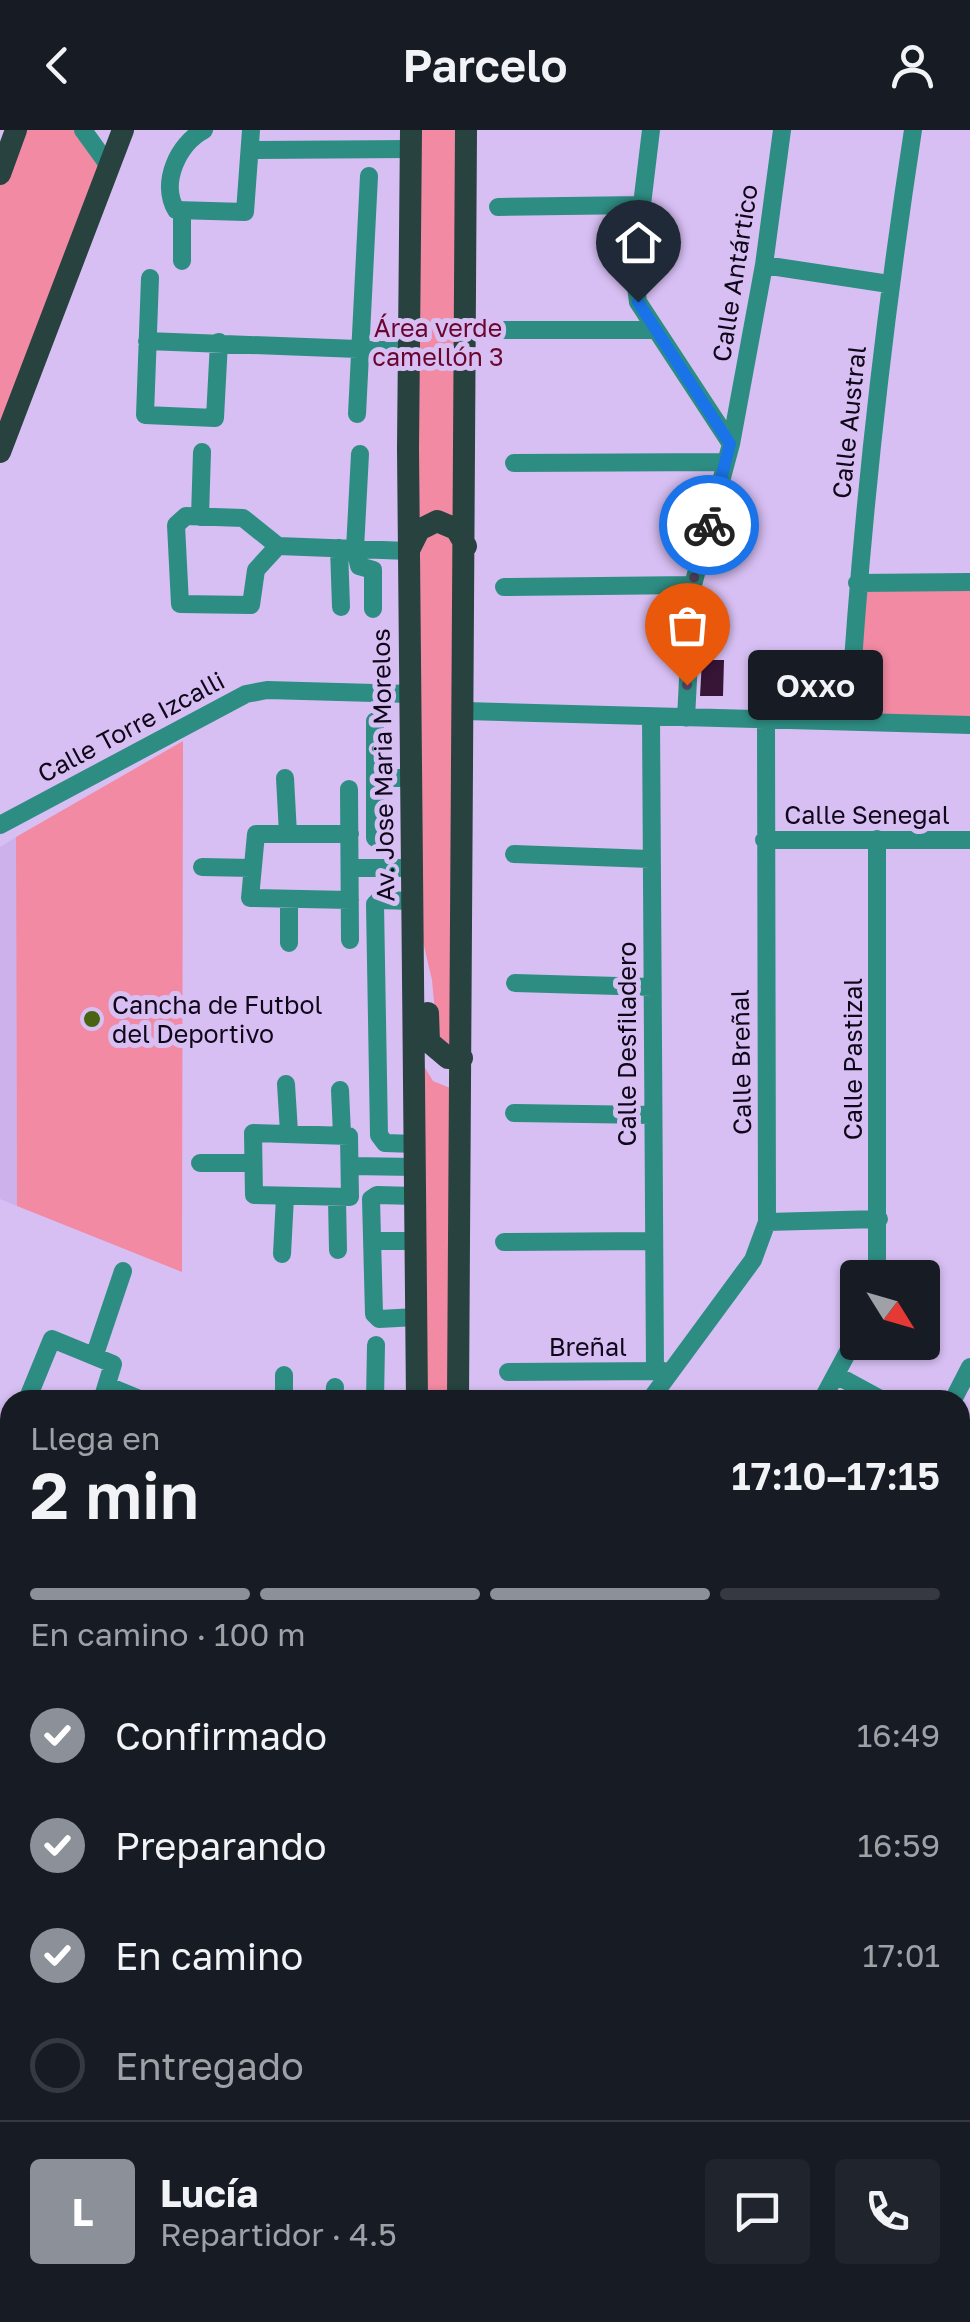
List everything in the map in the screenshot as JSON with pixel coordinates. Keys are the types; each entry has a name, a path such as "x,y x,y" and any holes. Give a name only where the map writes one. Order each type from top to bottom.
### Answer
{"main road":[{"path":"0,174 16,130"},
{"path":"0,452 122,130"},
{"path":"458,1390 466,130"},
{"name":"Av. Jose Maria Morelos","path":"411,140 408,552 416,1390"},
{"path":"408,552 419,530 438,521 456,529 466,546"},
{"path":"412,937 426,976 429,1042 448,1058 462,1058"}],"street":[{"path":"83,130 109,166"},
{"path":"204,130 188,139 175,161 172,203 176,210 245,212 250,130"},
{"path":"514,463 728,453 638,302 634,272 650,130"},
{"name":"Calle Antártico","path":"686,718 692,585 728,453 764,266 782,130"},
{"name":"Calle Austral","path":"848,721 857,583 889,284 913,130"},
{"path":"251,150 411,140"},
{"path":"357,414 369,176"},
{"path":"498,207 642,205"},
{"path":"182,210 182,261"},
{"path":"764,266 889,284"},
{"path":"150,278 145,415 210,420 217,412 220,342"},
{"path":"499,330 654,330"},
{"path":"147,341 410,351"},
{"path":"200,517 202,452"},
{"path":"340,607 360,454"},
{"path":"278,546 256,570 251,605 184,606 176,598 176,525 186,516 242,518 278,546 408,552"},
{"path":"347,549 358,566 373,570 373,608"},
{"path":"857,583 970,582"},
{"path":"504,587 692,585"},
{"name":"Calle Torre Izcalli","path":"0,825 246,694 267,690 410,694"},
{"path":"465,712 970,725"},
{"name":"Calle Desfiladero","path":"650,717 652,1240 662,1371"},
{"path":"375,721 376,838"},
{"name":"Calle Breñal","path":"654,1390 662,1371 754,1260 768,1222 766,721"},
{"path":"285,778 288,834"},
{"path":"375,778 411,778"},
{"path":"350,789 350,940"},
{"path":"350,834 254,835 251,900 350,900"},
{"name":"Calle Senegal","path":"764,840 970,840"},
{"name":"Calle Pastizal","path":"877,1260 878,840"},
{"path":"514,854 650,859"},
{"path":"202,866 252,868"},
{"path":"350,868 412,868"},
{"path":"289,900 289,943"},
{"path":"412,900 379,900 375,904 381,1141 415,1155"},
{"path":"515,983 652,987"},
{"path":"378,1022 414,1024"},
{"path":"378,1081 414,1080"},
{"path":"286,1084 289,1132"},
{"path":"340,1090 342,1134"},
{"path":"514,1113 653,1115"},
{"path":"253,1132 289,1132 348,1136 348,1199 254,1195 253,1132"},
{"path":"351,1166 415,1155"},
{"path":"200,1163 252,1163"},
{"path":"416,1196 374,1196 372,1241 376,1318 416,1318"},
{"path":"282,1254 285,1197"},
{"path":"338,1198 338,1250"},
{"path":"768,1222 878,1219"},
{"path":"504,1242 652,1240"},
{"path":"372,1241 416,1241"},
{"path":"94,1354 123,1271"},
{"path":"31,1390 52,1339 113,1364 106,1390"},
{"path":"374,1390 376,1345"},
{"path":"828,1390 844,1360"},
{"path":"958,1390 970,1367"},
{"name":"Breñal","path":"508,1372 662,1371"},
{"path":"284,1375 284,1390"},
{"path":"836,1375 864,1390"}],"shaded area":[{"path":"16,837 17,1206 0,1199 0,847"}],"green space":[{"path":"18,130 80,130 106,166 0,447 0,179"},
{"name":"Área verde camellón 3","path":"414,130 463,130 460,530 419,525"},
{"path":"418,532 459,534 450,1049 438,1046 432,980 420,929"},
{"path":"970,584 970,723 850,719 858,587"},
{"path":"183,741 182,1272 17,1206 16,837"},
{"path":"419,1058 433,1081 455,1090 456,1390 420,1390"}],"building":[{"path":"702,660 724,660 723,696 700,696"}],"way so far":[{"path":"687,685 692,585 709,525"}],"place":[{"name":"Oxxo","path":"687,685"},
{"name":"Cancha de Futbol del Deportivo","path":"92,1019"}],"route":[{"path":"638,302 730,444 709,525"}]}
